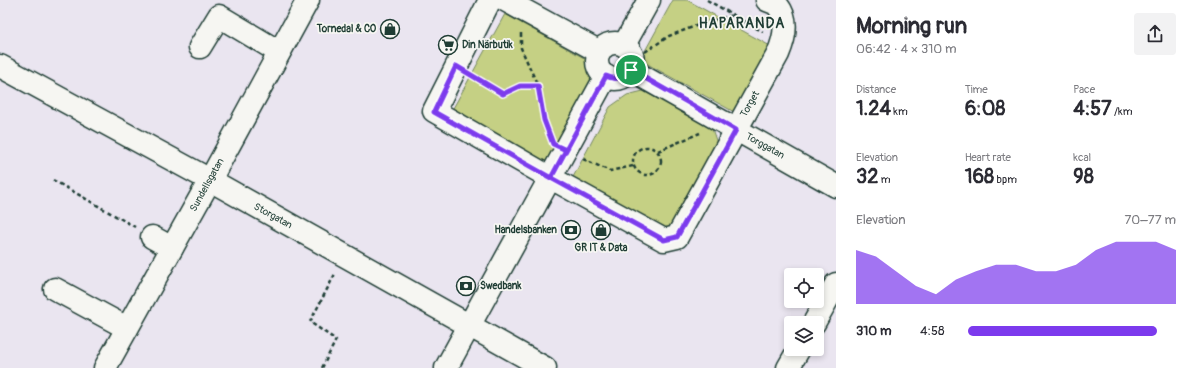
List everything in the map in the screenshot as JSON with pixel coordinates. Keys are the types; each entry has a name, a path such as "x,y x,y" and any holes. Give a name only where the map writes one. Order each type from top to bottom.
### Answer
{"street":[{"name":"Sundellsgatan","path":"105,368 308,0"},
{"name":"Torget","path":"490,0 434,112 664,240 677,237 783,43 785,25 782,14 777,5 767,0"},
{"path":"504,0 600,52"},
{"path":"624,45 649,0"},
{"path":"200,47 218,8 279,52"},
{"path":"614,43 624,45 632,54 633,65 631,70 622,78 616,79 606,76 601,72 599,67 598,62 600,52 608,45 614,43"},
{"name":"Storgatan","path":"0,66 210,180 469,327 545,368"},
{"name":"Torggatan","path":"631,70 836,186"},
{"path":"446,368 606,76"},
{"path":"152,237 172,248"},
{"path":"818,316 836,284"},
{"path":"55,289 127,328"},
{"path":"788,368 795,356"}],"path":[{"path":"707,0 783,43"},
{"path":"527,12 521,23 521,48 538,86 544,120 553,144 610,171 633,166"},
{"path":"653,47 669,36 709,21 734,16"},
{"path":"456,66 503,94 520,86 538,86"},
{"path":"658,151 703,132 712,116"},
{"path":"649,146 658,151 662,160 661,165 656,172 643,175 633,166 634,156 640,148 649,146"},
{"path":"52,180 152,237"},
{"path":"322,368 336,340 310,322 344,256"}],"green space":[{"path":"673,0 687,0 772,47 736,113 640,60"},
{"path":"505,14 586,59 592,75 592,90 545,164 451,112"},
{"path":"643,91 711,126 718,146 675,221 665,230 571,181 610,107 627,95"}],"place":[{"name":"Tornedal & CO","path":"390,29"},
{"name":"Din Närbutik","path":"448,45"},
{"name":"Handelsbanken","path":"571,230"},
{"name":"GR IT & Data","path":"601,230"},
{"name":"Swedbank","path":"466,286"}],"district":[{"name":"HAPARANDA","path":"742,23"}],"route":[{"path":"631,70 622,78 616,79 606,76 551,178 434,112 456,66 503,94 520,86 538,86 544,120 553,144 566,150 551,178 664,240 677,237 736,130 631,70"}]}
